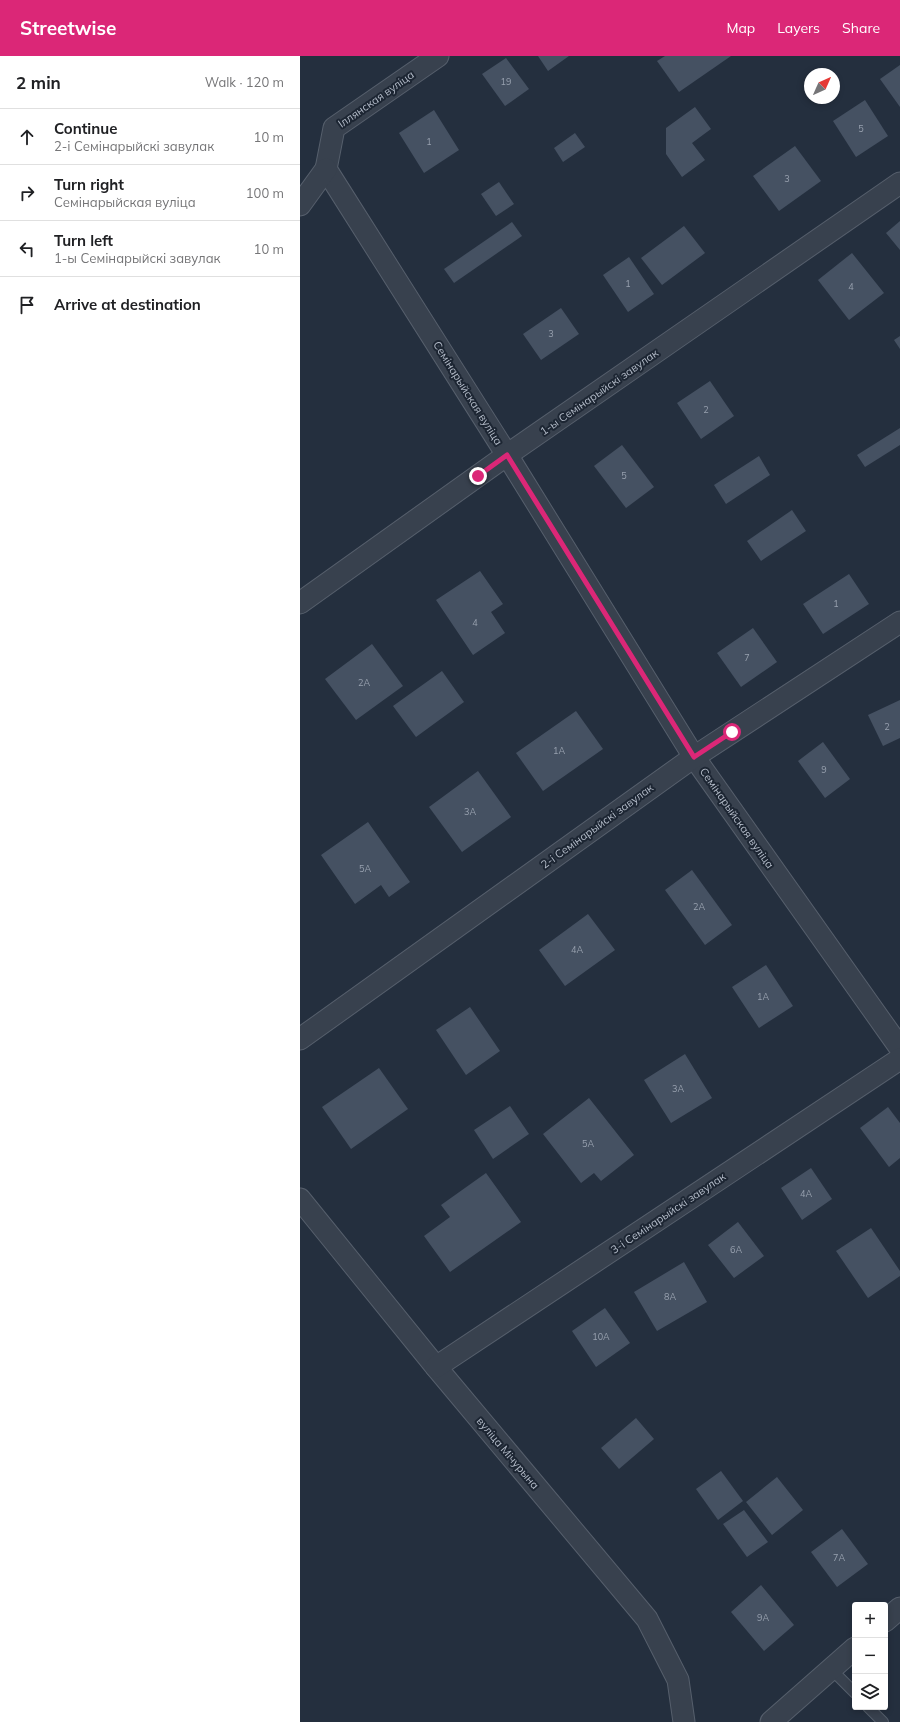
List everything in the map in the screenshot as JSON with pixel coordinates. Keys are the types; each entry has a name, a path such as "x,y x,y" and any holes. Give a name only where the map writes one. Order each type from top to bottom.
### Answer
{"street":[{"name":"Іллянская вуліца","path":"326,169 334,128 438,56"},
{"path":"300,205 326,169"},
{"name":"Семінарыйская вуліца","path":"326,169 507,455 694,757 900,1048"},
{"name":"1-ы Семінарыйскі завулак","path":"300,603 507,455 900,184"},
{"name":"2-і Семінарыйскі завулак","path":"300,1039 694,757 900,622"},
{"name":"3-і Семінарыйскі завулак","path":"436,1367 900,1059"},
{"name":"вуліца Мічурына","path":"300,1199 436,1367 646,1619 678,1680 684,1722"},
{"path":"888,1618 900,1608"},
{"path":"771,1722 852,1651"}],"lane":[{"path":"831,1669 852,1690"},
{"path":"871,1710 883,1722"}],"building":[{"path":"538,56 569,56 548,71"},
{"path":"665,56 731,56 679,92 657,61"},
{"path":"506,58 529,89 505,106 482,74"},
{"path":"900,65 900,107 880,79"},
{"path":"865,100 888,136 856,157 833,121"},
{"path":"695,107 711,129 692,143 705,160 682,177 666,154 666,128"},
{"path":"434,110 459,150 424,173 399,133"},
{"path":"575,133 585,147 563,162 554,148"},
{"path":"795,146 821,181 779,211 753,176"},
{"path":"499,182 514,204 496,216 481,194"},
{"path":"900,221 900,250 886,233"},
{"path":"512,222 522,236 454,283 444,269"},
{"path":"684,226 705,253 662,285 641,258"},
{"path":"852,253 884,293 849,320 818,280"},
{"path":"629,257 654,294 628,312 603,275"},
{"path":"561,308 579,334 541,360 523,334"},
{"path":"900,336 900,349 894,340"},
{"path":"710,381 734,416 701,439 677,403"},
{"path":"900,428 900,445 865,467 857,455"},
{"path":"622,445 654,487 626,508 594,466"},
{"path":"759,456 770,475 726,504 714,485"},
{"path":"792,510 806,531 761,561 747,541"},
{"path":"480,571 503,604 491,612 505,633 473,655 436,600"},
{"path":"849,574 869,604 823,634 803,604"},
{"path":"753,628 777,662 741,687 717,653"},
{"path":"372,644 403,686 356,720 325,679"},
{"path":"442,671 464,702 416,737 393,706"},
{"path":"900,700 900,738 883,746 868,715"},
{"path":"576,711 603,749 543,791 516,753"},
{"path":"823,742 850,779 825,798 798,761"},
{"path":"478,771 511,817 462,852 429,807"},
{"path":"368,822 410,882 389,897 381,885 355,904 321,855"},
{"path":"692,870 732,925 705,945 665,890"},
{"path":"588,914 615,950 565,986 539,950"},
{"path":"766,965 793,1006 759,1028 732,987"},
{"path":"470,1007 500,1051 466,1075 436,1030"},
{"path":"685,1054 712,1098 671,1123 644,1080"},
{"path":"379,1068 408,1109 351,1149 322,1107"},
{"path":"589,1098 634,1155 601,1181 594,1173 581,1183 543,1134"},
{"path":"510,1106 529,1134 493,1159 474,1130"},
{"path":"888,1107 900,1123 900,1158 889,1167 860,1128"},
{"path":"811,1168 832,1199 802,1220 781,1188"},
{"path":"486,1173 521,1222 450,1272 424,1236 450,1217 441,1205"},
{"path":"738,1222 764,1256 734,1278 708,1245"},
{"path":"871,1228 900,1271 900,1276 868,1298 836,1251"},
{"path":"684,1262 707,1302 657,1331 634,1292"},
{"path":"605,1308 630,1343 596,1367 572,1331"},
{"path":"636,1418 654,1439 619,1469 601,1448"},
{"path":"721,1471 743,1501 718,1520 696,1489"},
{"path":"777,1477 803,1510 772,1535 746,1502"},
{"path":"744,1510 768,1542 747,1557 723,1524"},
{"path":"842,1529 868,1564 837,1587 811,1552"},
{"path":"761,1585 794,1625 764,1651 731,1612"}],"route":[{"path":"478,476 507,455 694,757 732,732"}]}
